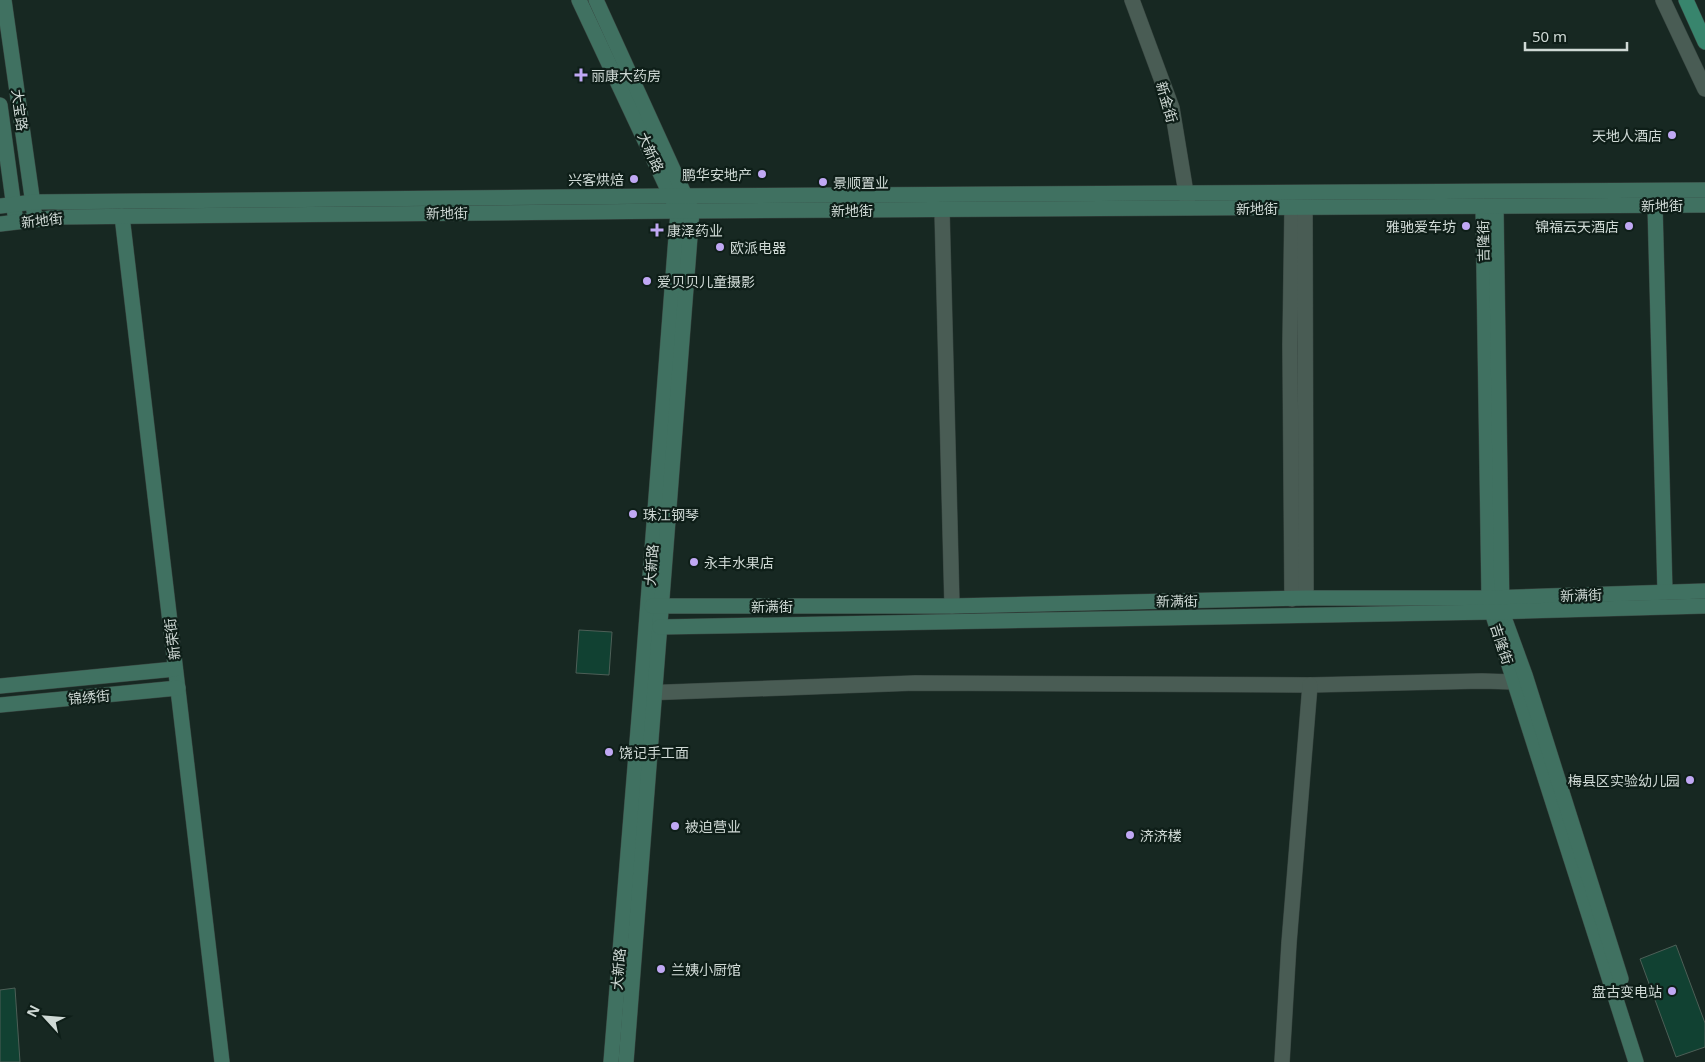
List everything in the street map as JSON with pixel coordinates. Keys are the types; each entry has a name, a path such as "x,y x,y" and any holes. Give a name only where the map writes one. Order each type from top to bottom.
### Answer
{"main road":[{"path":"1686,0 1705,42"}],"street":[{"name":"大宝路","path":"4,0 35,220"},
{"name":"大新路","path":"579,0 685,211 648,606 611,1062"},
{"name":"大新路","path":"596,0 685,211 660,627 626,1062"},
{"name":"新金街","path":"1132,0 1172,108 1188,208"},
{"path":"1663,0 1705,89"},
{"name":"大宝路","path":"0,105 16,222"},
{"name":"新地街","path":"0,206 34,202 667,196 1705,190"},
{"path":"1659,205 1668,592"},
{"name":"新地街","path":"0,224 59,217 122,216 1705,205"},
{"path":"1298,207 1299,598"},
{"name":"吉隆街","path":"1489,207 1496,605 1514,682 1636,1062"},
{"path":"942,210 952,606"},
{"name":"新荣街","path":"122,216 222,1062"},
{"name":"新满街","path":"660,627 1496,605 1705,591"},
{"name":"新满街","path":"648,606 952,606 1299,598 1496,605 1705,606"},
{"name":"吉隆街","path":"1496,605 1525,675 1646,1062"},
{"name":"锦绣街","path":"0,686 176,669"},
{"path":"641,693 916,683 1310,685 1514,682"},
{"path":"1282,1062 1289,943 1310,685"},
{"name":"锦绣街","path":"0,705 178,688"}],"building":[{"path":"579,630 612,632 609,675 576,673"},
{"name":"盘古变电站","path":"1676,945 1705,1023 1705,1047 1676,1057 1640,959"},
{"path":"15,988 20,1062 0,1062 0,990"}],"place":[{"name":"丽康大药房","path":"581,75"},
{"name":"天地人酒店","path":"1672,135"},
{"name":"鹏华安地产","path":"762,174"},
{"name":"兴客烘焙","path":"634,179"},
{"name":"景顺置业","path":"823,182"},
{"name":"雅驰爱车坊","path":"1466,226"},
{"name":"锦福云天酒店","path":"1629,226"},
{"name":"康泽药业","path":"657,230"},
{"name":"欧派电器","path":"720,247"},
{"name":"爱贝贝儿童摄影","path":"647,281"},
{"name":"珠江钢琴","path":"633,514"},
{"name":"永丰水果店","path":"694,562"},
{"name":"饶记手工面","path":"609,752"},
{"name":"梅县区实验幼儿园","path":"1690,780"},
{"name":"被迫营业","path":"675,826"},
{"name":"济济楼","path":"1130,835"},
{"name":"兰姨小厨馆","path":"661,969"},
{"name":"盘古变电站","path":"1672,991"}]}
